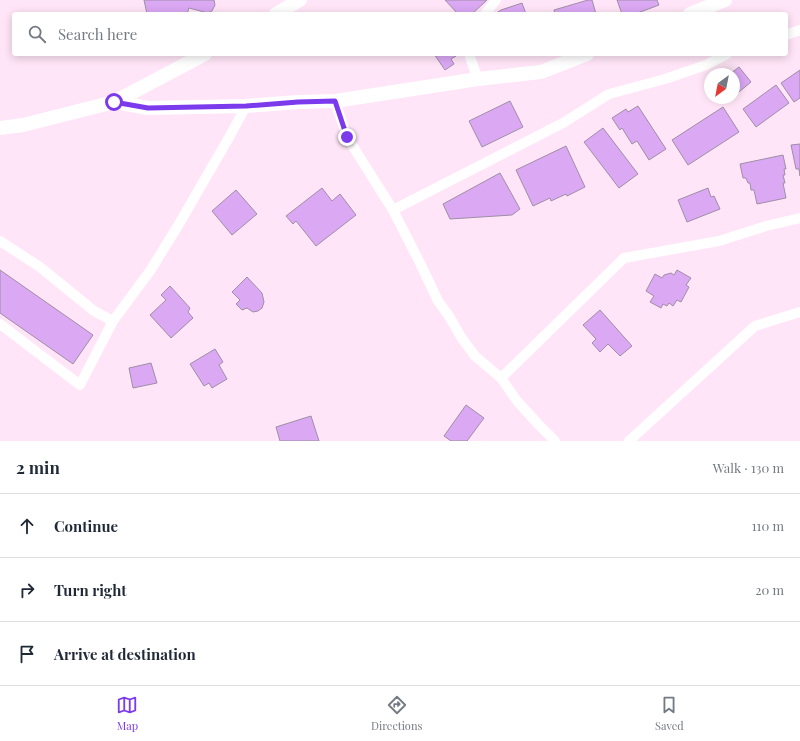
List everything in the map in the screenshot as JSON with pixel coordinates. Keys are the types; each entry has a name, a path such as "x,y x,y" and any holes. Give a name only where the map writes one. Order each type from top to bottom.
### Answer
{"main road":[{"path":"279,12 300,0"},
{"path":"695,12 726,0"},
{"path":"0,128 23,125 114,102 201,56"},
{"path":"114,102 148,108 246,106 335,101 478,79 541,72 582,56"},
{"path":"0,137 23,125"}],"street":[{"path":"487,12 496,0"},
{"path":"788,34 800,30"},
{"path":"470,56 478,79"},
{"path":"393,210 563,123 609,94 706,65 723,56"},
{"path":"335,101 347,137 393,210 438,300 461,337 476,356 501,378 518,401 555,441"},
{"path":"0,324 80,385 113,321 150,271 179,224 246,106"},
{"path":"501,378 624,258 719,241 766,226 800,218"},
{"path":"0,241 40,267 94,311 113,321"},
{"path":"629,441 755,326 800,312"}],"building":[{"path":"144,0 214,0 215,5 210,12 189,8 188,12 147,12"},
{"path":"445,0 487,0 474,12 456,12"},
{"path":"592,0 595,12 554,12 554,10"},
{"path":"617,0 657,0 659,5 640,12 621,12"},
{"path":"522,3 525,12 498,12"},
{"path":"435,56 456,56 451,59 454,64 445,70"},
{"path":"740,68 751,82 740,91"},
{"path":"800,70 800,98 794,102 781,83"},
{"path":"776,85 789,103 756,127 743,109"},
{"path":"510,101 523,127 482,147 469,121"},
{"path":"638,106 666,149 649,160 637,141 632,144 622,128 620,130 612,118 626,109 628,112"},
{"path":"723,107 739,132 688,165 672,140"},
{"path":"603,128 638,174 619,188 584,142"},
{"path":"800,144 800,176 799,169 796,169 791,145"},
{"path":"566,146 585,187 567,196 566,194 551,201 550,198 533,206 516,170"},
{"path":"783,155 786,169 784,169 785,175 783,175 785,183 783,183 786,198 757,204 754,190 751,190 750,183 748,183 746,178 743,178 740,164"},
{"path":"500,173 520,209 512,215 450,219 443,204"},
{"path":"322,188 332,201 340,194 356,215 316,246 296,221 293,224 286,216"},
{"path":"708,188 711,197 714,196 720,209 687,222 678,200"},
{"path":"236,190 257,214 232,235 212,211"},
{"path":"0,270 93,335 73,364 0,313"},
{"path":"677,270 691,278 686,285 689,287 681,302 677,300 673,306 669,303 667,306 663,304 661,308 650,302 654,296 646,291 655,274 662,278 664,275 671,273 674,275"},
{"path":"247,277 262,293 264,302 262,308 258,311 253,312 247,308 242,310 236,304 240,300 232,292"},
{"path":"170,286 190,308 188,312 193,318 171,338 150,315 166,300 161,295"},
{"path":"600,310 632,346 620,356 608,344 600,352 592,343 596,339 583,325"},
{"path":"215,349 223,362 219,365 227,379 212,388 209,383 204,386 190,364"},
{"path":"151,363 157,383 133,388 129,368"},
{"path":"466,405 484,418 467,441 451,441 444,436"},
{"path":"311,416 319,441 280,441 276,427"}],"route":[{"path":"114,102 148,108 246,106 335,101 347,137"}]}
